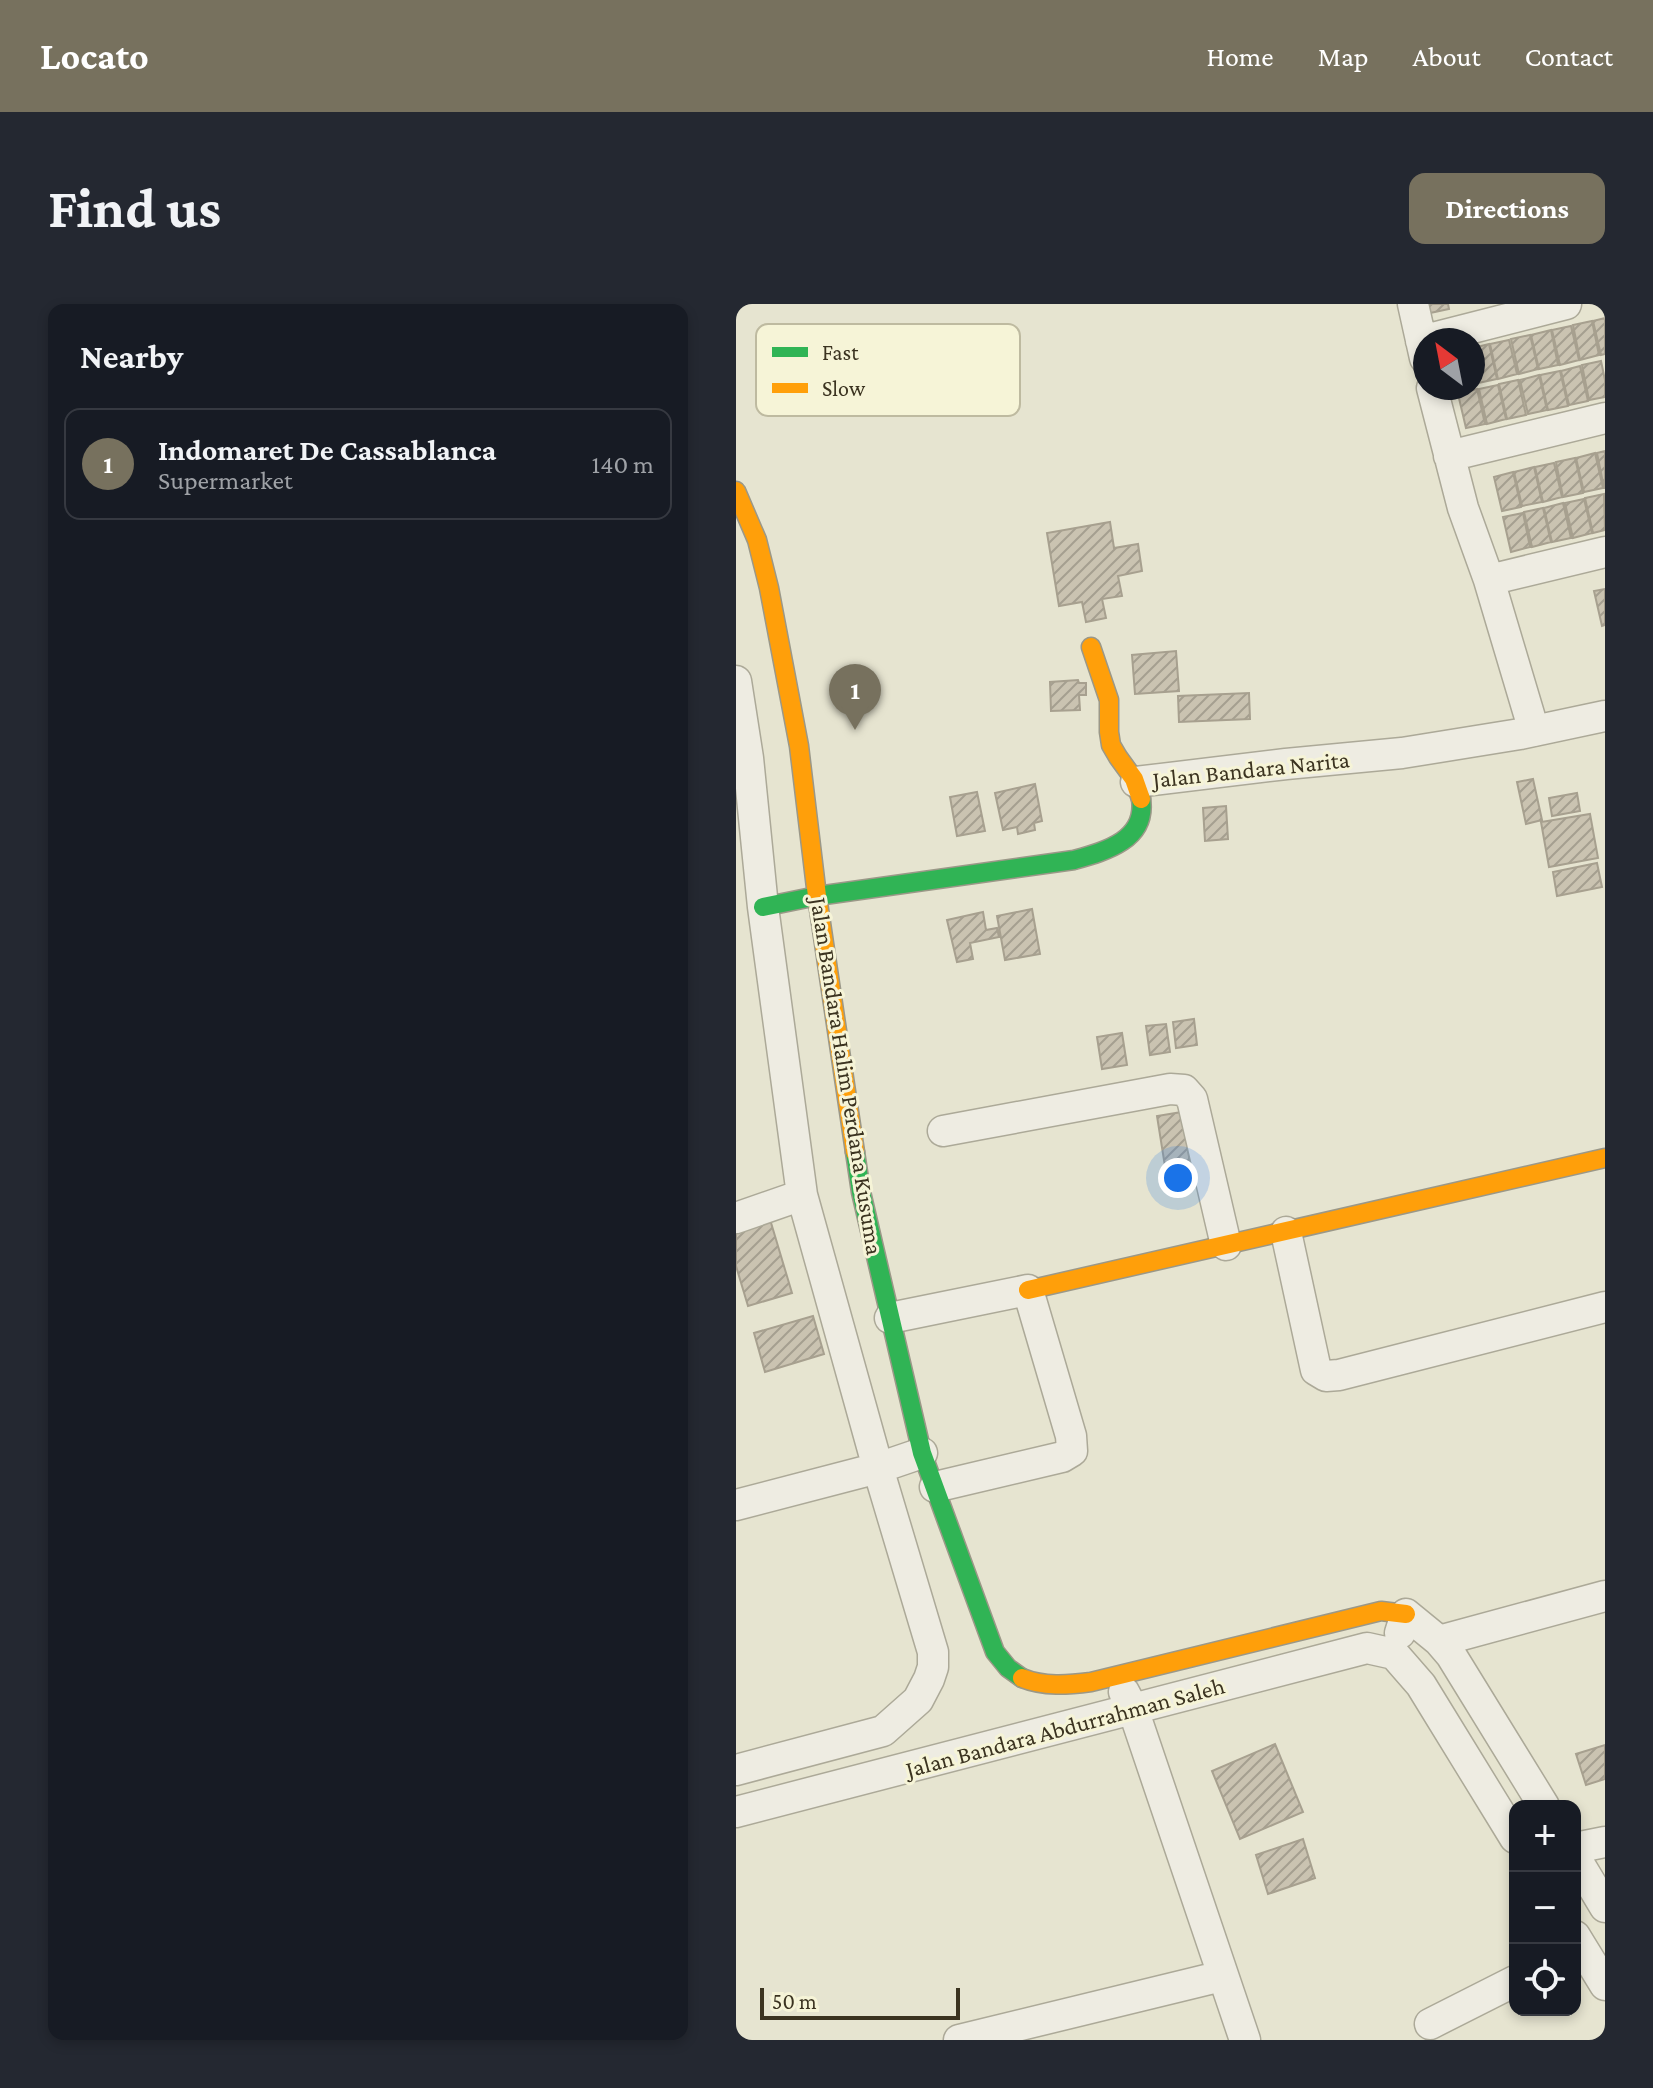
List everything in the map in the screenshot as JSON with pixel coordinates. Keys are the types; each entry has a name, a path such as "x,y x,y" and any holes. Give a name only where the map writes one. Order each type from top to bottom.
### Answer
{"street":[{"path":"1413,304 1418,328"},
{"path":"1485,329 1566,304"},
{"path":"1435,400 1463,508 1489,580 1527,732"},
{"path":"1449,456 1605,418"},
{"name":"Jalan Bandara Halim Perdana Kusuma","path":"736,491 757,540 769,588 799,746 817,896 861,1192 922,1453 995,1652"},
{"path":"1489,580 1605,552"},
{"path":"1091,647 1109,702 1109,737 1119,762 1136,782"},
{"path":"736,681 742,759 802,1195 878,1468"},
{"name":"Jalan Bandara Narita","path":"763,907 817,896 1074,860 1101,853 1133,834 1143,817 1142,799 1136,782 1402,753 1605,716"},
{"path":"742,759 799,746"},
{"path":"943,1131 1170,1089 1184,1090 1192,1099 1226,1245"},
{"path":"890,1318 1028,1290 1605,1158"},
{"path":"736,1218 802,1195"},
{"path":"1286,1232 1316,1370 1326,1376 1353,1372 1605,1307"},
{"path":"935,1487 1062,1457 1072,1451 1071,1436 1028,1290"},
{"path":"736,1505 878,1468 922,1453"},
{"name":"Jalan Bandara Abdurrahman Saleh","path":"736,1770 883,1731 918,1700 929,1679 933,1652 878,1468"},
{"path":"1439,1641 1605,1596"},
{"name":"Jalan Bandara Abdurrahman Saleh","path":"995,1652 1012,1673 1032,1682 1070,1684 1381,1611 1406,1614"},
{"path":"1509,1828 1421,1685 1394,1654 1406,1614 1451,1655 1540,1800"},
{"name":"Jalan Bandara Abdurrahman Saleh","path":"736,1812 1367,1648 1394,1654"},
{"path":"1117,1675 1133,1709 1245,2040"},
{"path":"883,1731 893,1771"},
{"path":"1581,1847 1605,1842"},
{"path":"1581,1867 1605,1907"},
{"path":"1581,1951 1605,1985"},
{"path":"959,2040 1222,1976"},
{"path":"1430,2024 1509,1984"}],"building":[{"path":"1428,304 1448,304 1449,309 1430,313"},
{"path":"1605,318 1605,354 1601,355 1593,321"},
{"path":"1592,321 1599,355 1580,360 1573,325"},
{"path":"1571,326 1579,360 1560,365 1552,330"},
{"path":"1551,330 1558,365 1539,369 1531,335"},
{"path":"1530,335 1538,369 1519,374 1511,339"},
{"path":"1509,340 1517,374 1498,379 1490,344"},
{"path":"1489,344 1497,379 1485,382 1485,345"},
{"path":"1601,361 1605,397 1589,400 1582,365"},
{"path":"1580,366 1588,401 1569,405 1561,371"},
{"path":"1560,371 1568,406 1548,410 1540,375"},
{"path":"1539,375 1547,410 1528,414 1520,380"},
{"path":"1518,380 1526,415 1507,419 1499,384"},
{"path":"1498,385 1506,419 1487,424 1482,400 1485,400 1485,388"},
{"path":"1459,400 1480,400 1485,424 1466,428"},
{"path":"1605,451 1605,488 1604,488 1597,453"},
{"path":"1595,453 1603,488 1584,492 1576,458"},
{"path":"1575,458 1583,493 1563,497 1556,462"},
{"path":"1554,463 1562,497 1543,502 1535,467"},
{"path":"1534,467 1542,502 1522,506 1514,472"},
{"path":"1513,472 1521,507 1502,511 1494,477"},
{"path":"1604,494 1605,530 1593,533 1585,498"},
{"path":"1584,499 1592,533 1573,538 1565,503"},
{"path":"1563,503 1571,538 1552,542 1544,508"},
{"path":"1543,508 1551,542 1532,547 1524,512"},
{"path":"1523,513 1530,547 1511,552 1503,517"},
{"path":"1110,522 1114,548 1138,544 1142,571 1118,576 1122,596 1102,599 1106,618 1086,622 1082,602 1059,606 1047,533"},
{"path":"1605,589 1605,625 1602,626 1594,591"},
{"path":"1176,651 1179,691 1135,694 1132,655"},
{"path":"1078,680 1079,683 1086,683 1086,695 1079,695 1080,710 1051,711 1050,682"},
{"path":"1249,693 1250,719 1179,722 1178,696"},
{"path":"1533,779 1542,820 1526,824 1517,782"},
{"path":"1035,784 1042,821 1034,823 1035,830 1018,834 1017,827 1003,830 995,793"},
{"path":"977,792 985,831 957,836 950,797"},
{"path":"1577,793 1580,811 1552,816 1549,798"},
{"path":"1226,806 1228,839 1205,841 1203,808"},
{"path":"1590,814 1598,858 1549,867 1541,822"},
{"path":"1597,863 1602,887 1557,896 1553,872"},
{"path":"1032,909 1040,954 1005,960 997,916"},
{"path":"983,912 986,930 997,928 999,937 970,943 973,959 957,962 947,920"},
{"path":"1194,1019 1197,1045 1176,1048 1173,1022"},
{"path":"1166,1024 1170,1052 1150,1055 1146,1026"},
{"path":"1122,1033 1127,1065 1102,1069 1097,1037"},
{"path":"1182,1112 1192,1176 1167,1179 1157,1116"},
{"path":"769,1216 792,1293 748,1306 736,1266 736,1225"},
{"path":"813,1316 824,1354 765,1372 754,1333"},
{"path":"1275,1744 1303,1812 1240,1839 1212,1771"},
{"path":"1605,1745 1605,1779 1586,1785 1576,1754"},
{"path":"1303,1839 1315,1878 1268,1894 1256,1855"}],"traffic: fast":[{"path":"763,907 817,896 1074,860 1111,848 1131,834 1138,825 1141,799"},
{"path":"855,1152 861,1192 922,1453 995,1652 1008,1668 1022,1678"}],"traffic: slow":[{"path":"736,491 757,540 769,588 799,746 817,896 855,1152"},
{"path":"1091,647 1109,700 1111,745 1134,779 1141,799"},
{"path":"1028,1290 1605,1158"},
{"path":"1022,1678 1047,1684 1091,1682 1381,1611 1406,1614"}],"place":[{"name":"Indomaret De Cassablanca","path":"855,730"}]}
